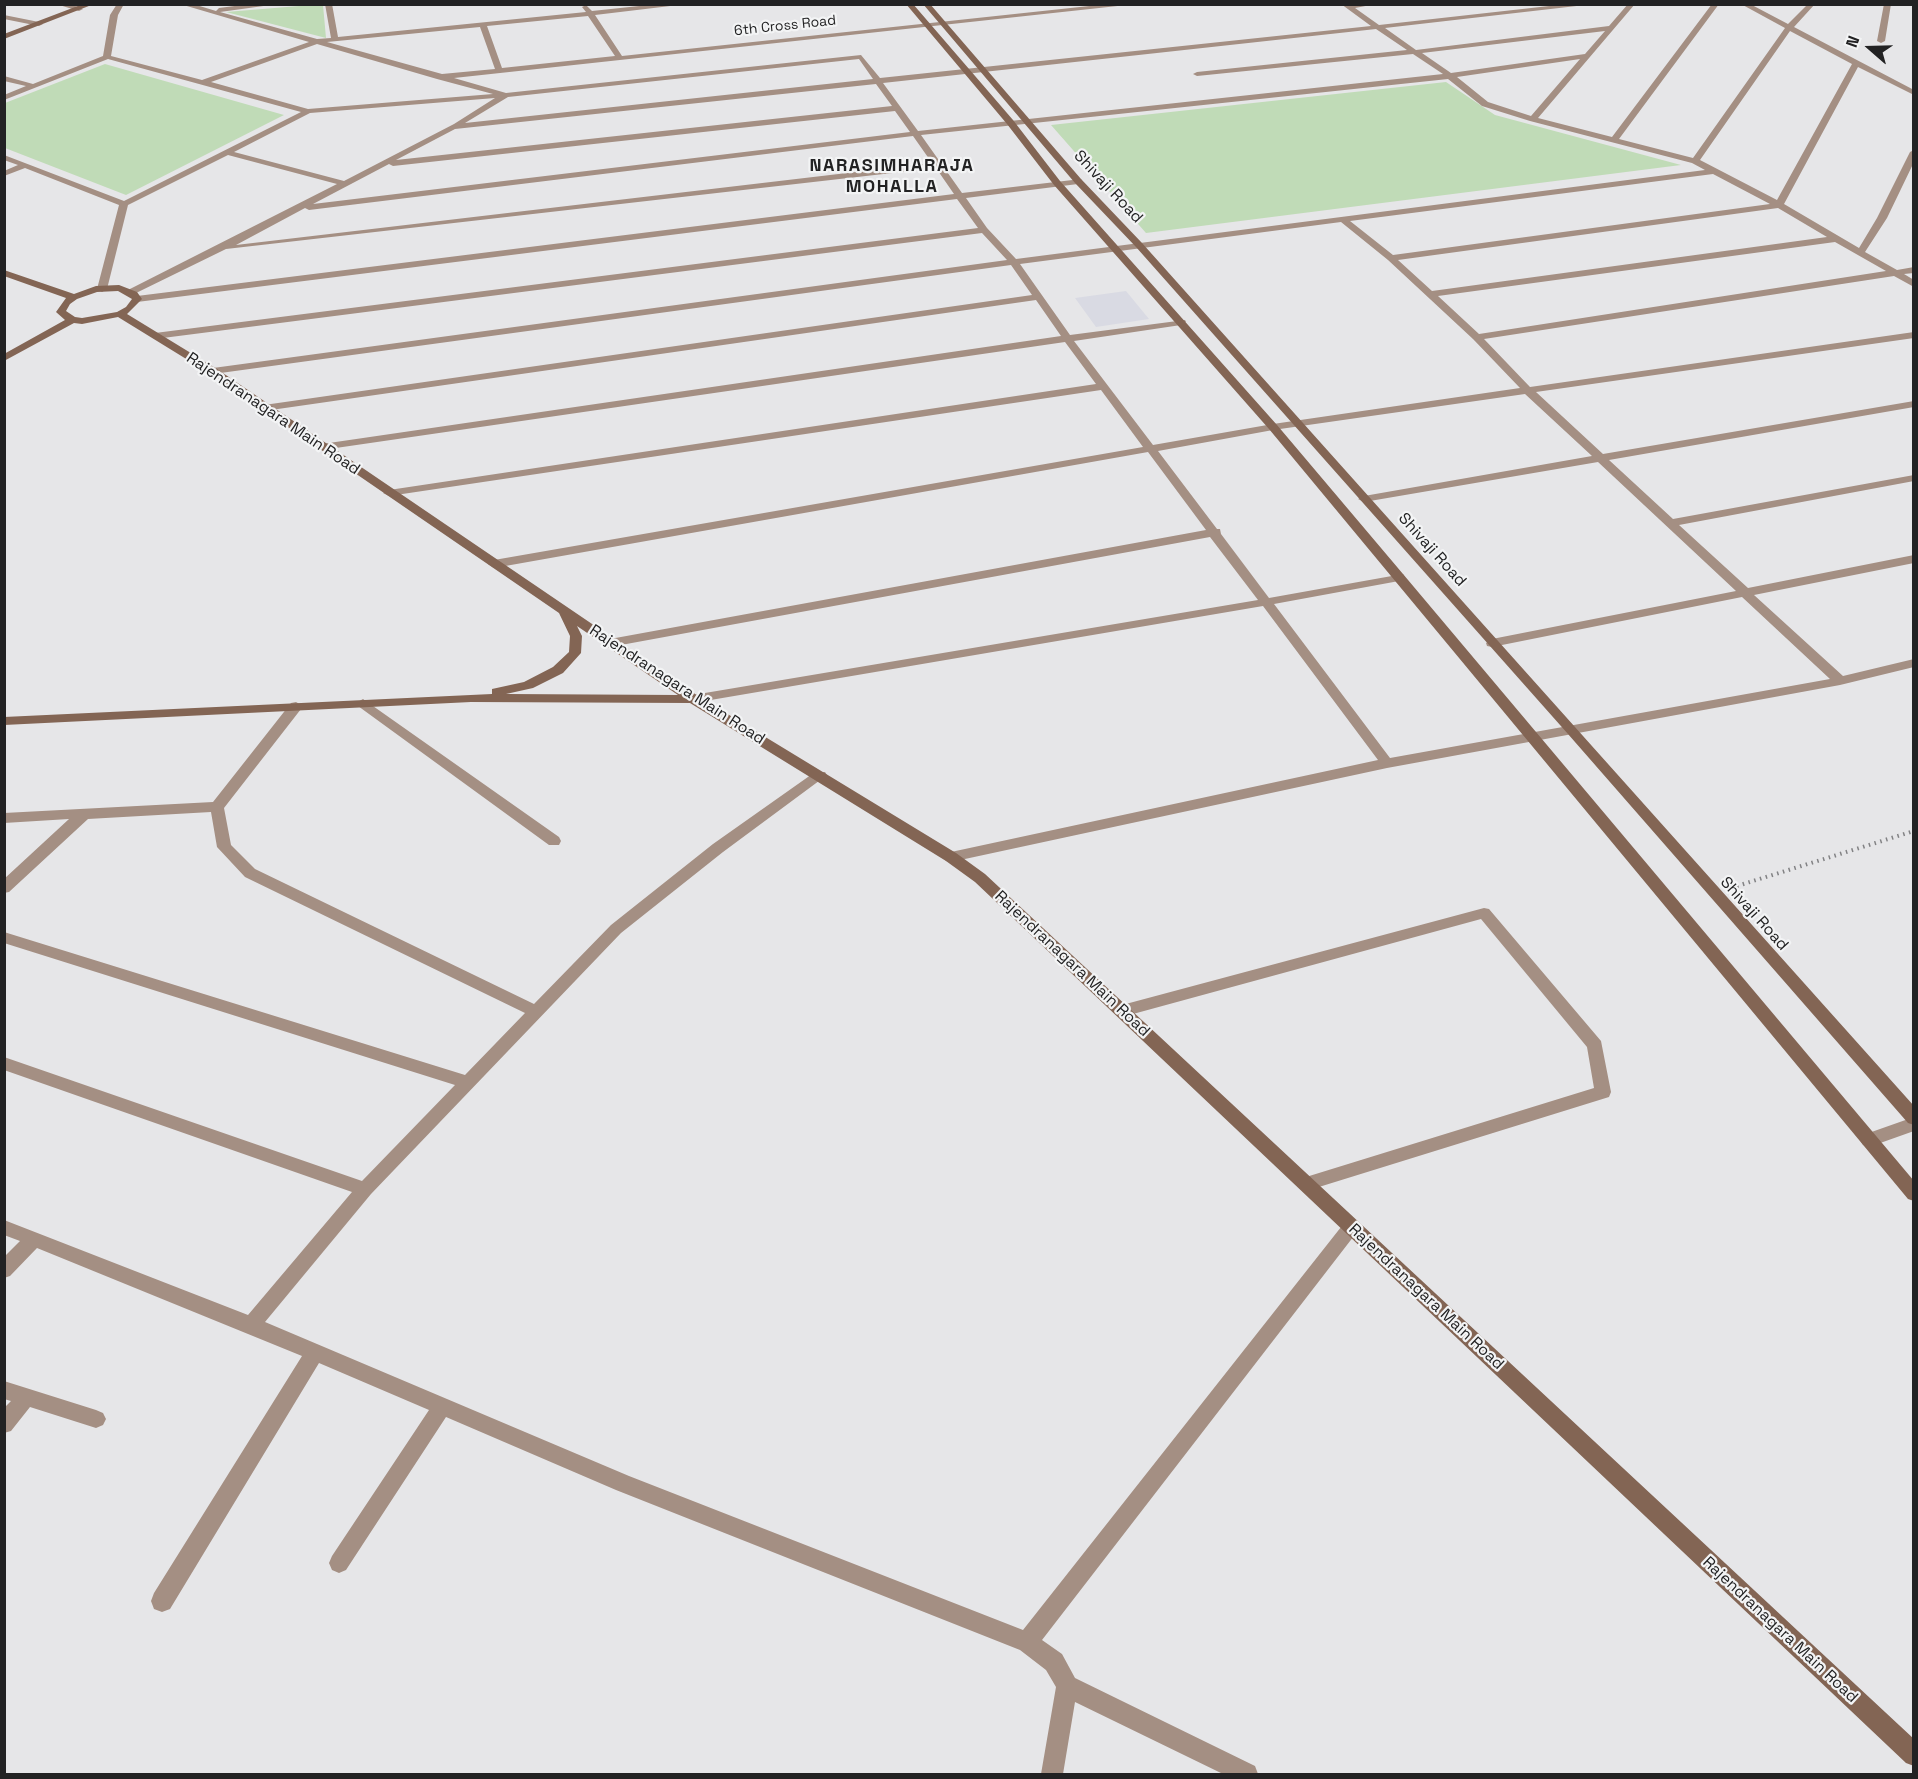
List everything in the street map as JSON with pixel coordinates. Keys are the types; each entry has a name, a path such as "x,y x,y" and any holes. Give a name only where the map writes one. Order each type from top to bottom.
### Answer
{"street":[{"path":"58,4 79,9"},
{"path":"4,38 91,4"},
{"path":"107,57 114,15 121,4"},
{"path":"183,4 506,95"},
{"path":"206,11 275,4"},
{"path":"328,4 334,39"},
{"path":"585,4 619,57"},
{"path":"202,83 319,41 684,4"},
{"path":"909,4 1010,122 1058,183 1273,427 1399,576 1531,738 1914,1194"},
{"name":"Shivaji Road","path":"926,4 1078,181 1139,245 1573,731 1914,1118"},
{"path":"1028,4 1036,14"},
{"name":"6th Cross Road","path":"440,77 943,22 1133,4"},
{"path":"1346,6 1373,4"},
{"path":"453,127 1380,29 1591,4"},
{"path":"1533,119 1632,4"},
{"path":"1614,140 1716,4"},
{"path":"1744,4 1914,93"},
{"path":"1695,161 1788,29 1812,4"},
{"path":"1881,41 1888,4"},
{"path":"1346,6 1450,76 1485,104 1533,119 1695,161 1779,205 1914,284"},
{"path":"4,17 39,24"},
{"path":"483,24 500,70"},
{"path":"1197,74 1414,52 1611,28"},
{"path":"297,208 1026,120 1450,76 1587,56"},
{"path":"4,98 107,57 308,111 506,95 861,57 984,230 1014,262 1068,339 1216,532 1387,763"},
{"path":"1779,205 1856,64"},
{"path":"4,78 33,86"},
{"path":"4,358 72,320 95,321 120,314 129,309 134,295 297,208 347,184 453,127 506,95"},
{"path":"384,164 898,108"},
{"path":"102,289 124,204 308,111"},
{"path":"226,152 347,184"},
{"path":"1860,253 1882,218 1914,152"},
{"path":"4,157 124,204"},
{"path":"4,174 26,165"},
{"path":"222,248 939,165"},
{"path":"213,371 1116,248 1717,171"},
{"path":"72,320 61,312 66,302 74,297 102,289 119,288 134,295 1078,181"},
{"path":"1391,258 1779,205"},
{"path":"1344,220 1391,258 1430,294 1527,390 1840,681"},
{"path":"155,336 984,230"},
{"path":"1430,294 1834,239"},
{"path":"1476,337 1914,270"},
{"path":"4,273 74,297"},
{"path":"264,408 1040,297"},
{"name":"Rajendranagara Main Road","path":"120,314 213,371 388,493 693,699 820,775 951,857 980,878 1914,1755"},
{"path":"322,447 1181,322"},
{"path":"494,564 1273,427 1914,335"},
{"path":"388,493 1104,386"},
{"path":"1364,499 1914,404"},
{"path":"1670,523 1914,478"},
{"path":"610,643 1216,532"},
{"path":"1492,642 1914,560"},
{"path":"4,721 471,698 693,699 1266,602 1399,576"},
{"path":"471,698 528,685 558,670 575,653 576,636 564,612"},
{"path":"951,857 1387,763 1840,681 1914,663"},
{"path":"363,704 554,841"},
{"path":"296,706 217,807 224,846 250,873 537,1012"},
{"path":"251,1325 365,1189 616,929 718,848 820,775"},
{"path":"4,819 217,807"},
{"path":"4,888 84,814"},
{"path":"1122,1011 1484,913 1595,1045 1603,1092 1306,1184"},
{"path":"4,937 469,1083"},
{"path":"4,1063 365,1189"},
{"path":"1869,1140 1914,1124"},
{"path":"4,1227 251,1325 623,1483 1027,1642 1054,1662 1067,1686 1247,1774"},
{"path":"1027,1642 1352,1227"},
{"path":"4,1270 33,1240"},
{"path":"162,1601 315,1352"},
{"path":"4,1390 96,1419"},
{"path":"4,1424 26,1397"},
{"path":"339,1563 443,1405"},
{"path":"1052,1774 1067,1686"}],"path":[{"path":"1714,893 1914,831"}],"shaded area":[{"path":"1126,291 1149,319 1096,327 1075,298"}],"green space":[{"path":"311,5 323,5 326,38 226,12"},
{"path":"105,64 284,115 126,195 5,148 5,103"},
{"path":"1446,82 1495,115 1681,165 1146,233 1051,125"}],"district":[{"name":"NARASIMHARAJA MOHALLA","path":"892,176"}]}
